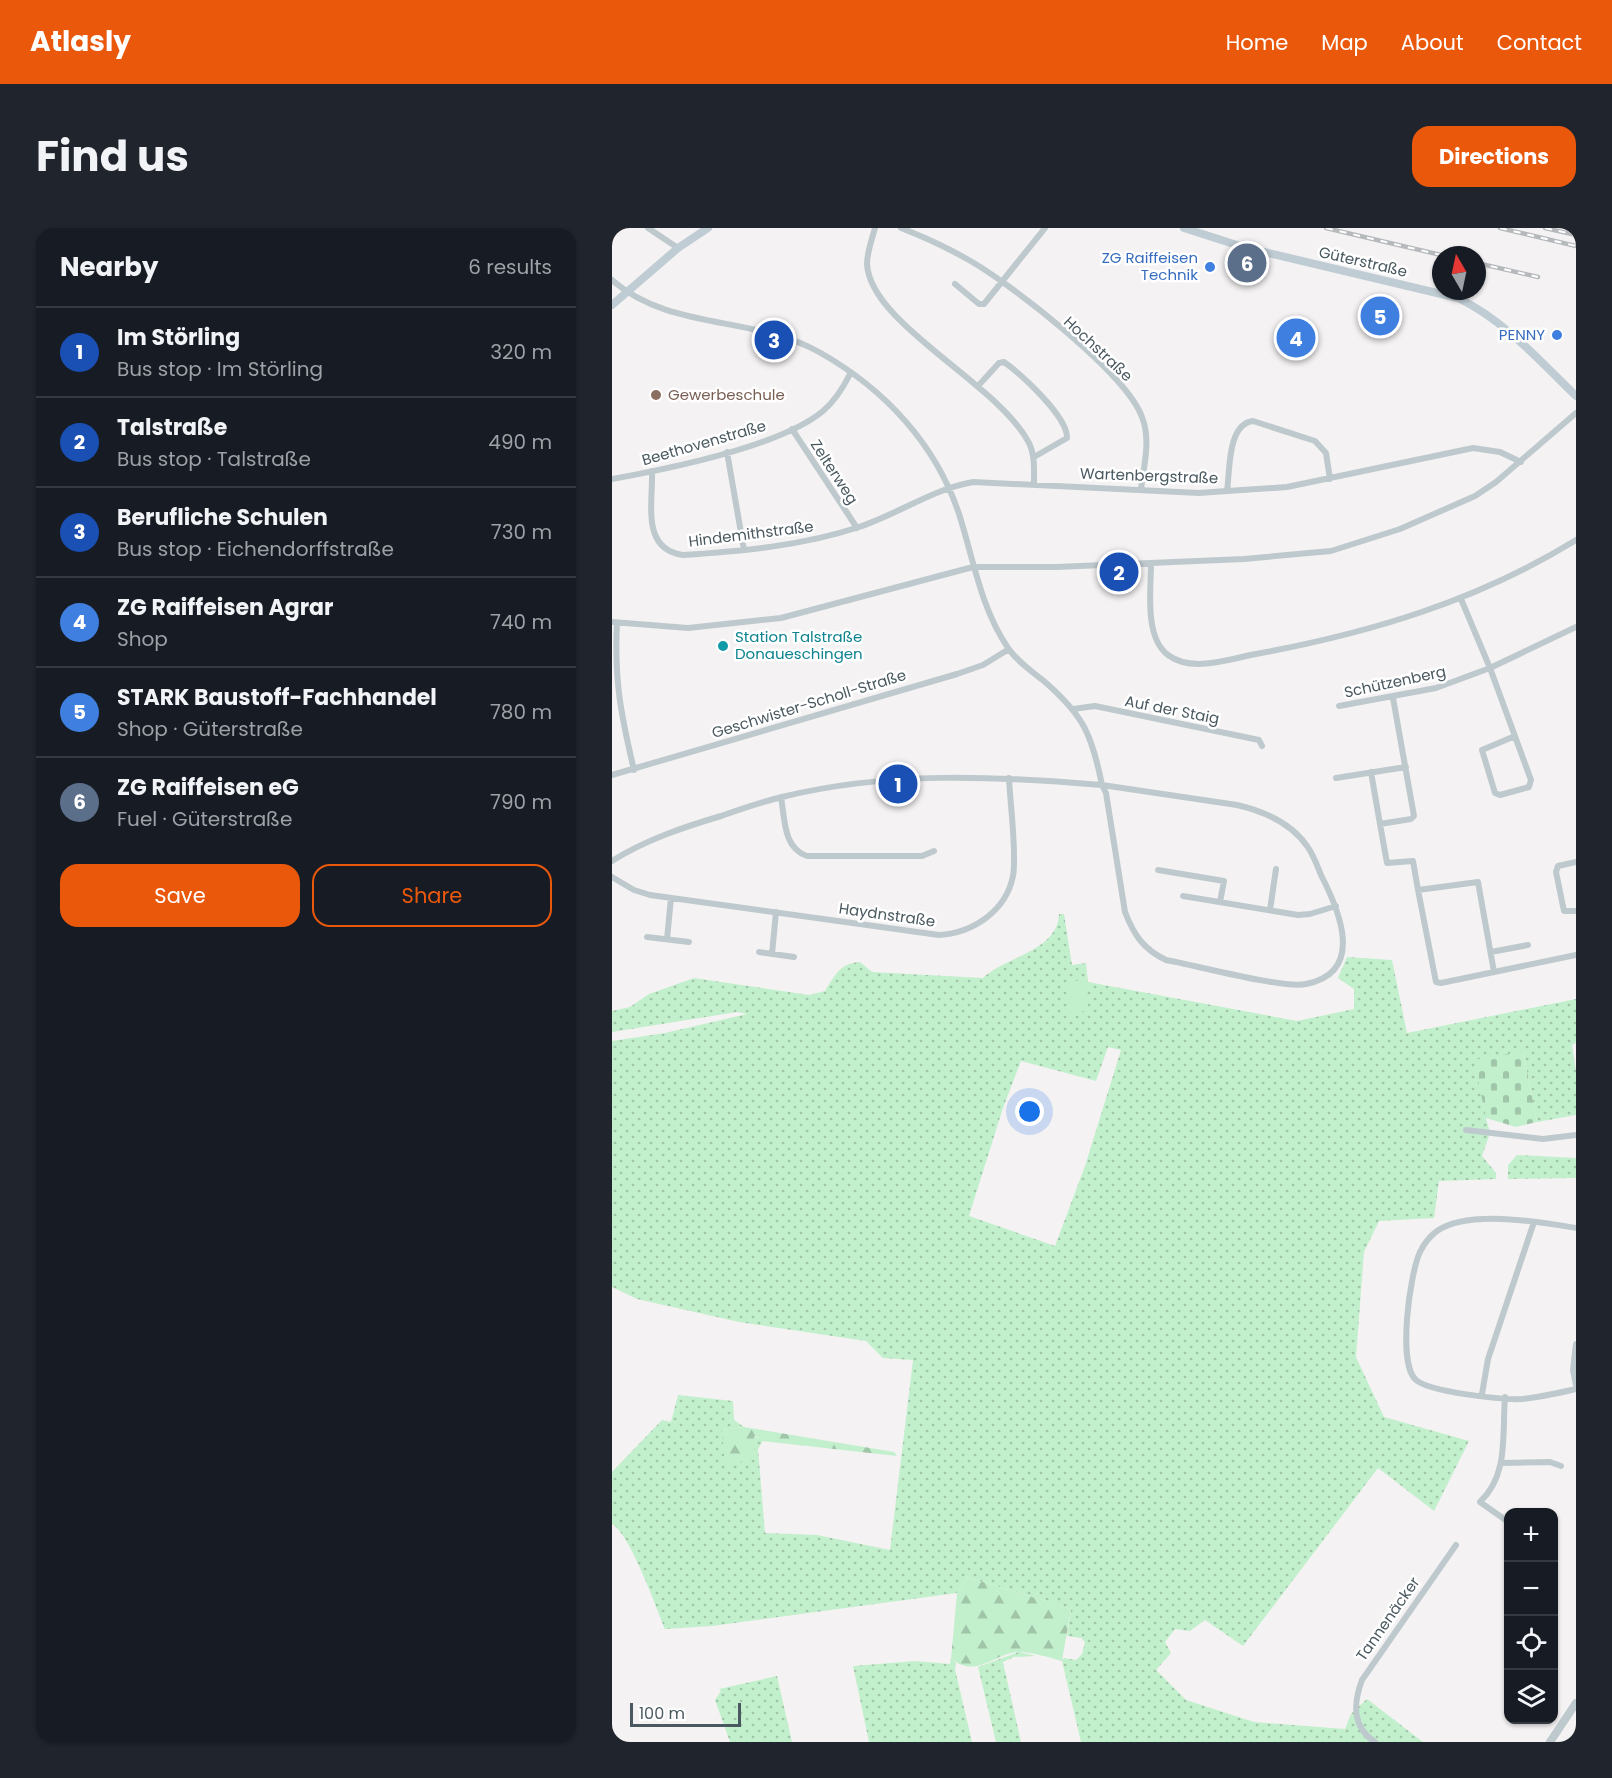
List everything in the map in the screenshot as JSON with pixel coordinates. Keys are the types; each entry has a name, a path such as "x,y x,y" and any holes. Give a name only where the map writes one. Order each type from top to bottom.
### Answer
{"main road":[{"path":"612,305 678,248 708,228"},
{"name":"Güterstraße","path":"1184,228 1243,247 1458,298 1474,306 1509,333 1576,396"}],"street":[{"path":"648,228 678,248"},
{"path":"875,228 867,262 872,283 903,323 978,386 1015,424 1029,442 1034,457 1034,483"},
{"name":"Hochstraße","path":"901,228 969,260 1001,282 1094,357 1132,398 1142,417 1147,445 1141,489"},
{"path":"955,284 979,304 984,304 1046,228"},
{"path":"612,280 626,292 661,308 793,340 820,353 876,391 915,430 949,487 988,612 1009,649 1073,709 1090,736 1102,785 1106,793 1125,912 1131,930 1151,953 1178,962 1295,985 1320,980 1338,963 1343,939 1336,906 1307,846 1279,821 1258,810 1102,785 1009,778 897,779 843,785 780,797 693,824 630,849 612,861"},
{"path":"978,386 999,363 1004,362 1042,395 1065,429 1066,438 1034,457"},
{"name":"Beethovenstraße","path":"612,479 727,452 792,429 821,412 834,400 850,374"},
{"path":"634,770 618,702 614,623 688,628 793,616 973,567 1151,563 1307,555 1354,545 1456,506 1496,483 1576,413"},
{"path":"1227,491 1235,434 1247,422 1253,421 1315,441 1326,453 1330,479"},
{"name":"Zelterweg","path":"792,429 856,528"},
{"name":"Wartenbergstraße","path":"949,487 973,482 1034,483 1199,493 1287,487 1425,460 1473,448 1500,452 1521,462"},
{"path":"727,452 744,550"},
{"name":"Hindemithstraße","path":"652,471 653,531 663,549 683,555 744,550 808,541 895,515 949,487"},
{"path":"1151,563 1151,611 1158,642 1165,653 1177,661 1191,664 1314,643 1387,625 1461,599 1511,577 1576,540"},
{"path":"1461,599 1490,668 1515,736 1532,784 1529,787 1500,795 1495,793 1482,750 1515,736"},
{"name":"Schützenberg","path":"1339,706 1393,698 1436,688 1490,668 1576,627"},
{"name":"Geschwister-Scholl-Straße","path":"612,775 957,674 983,665 1009,649"},
{"path":"1380,824 1411,819 1414,816 1393,698"},
{"name":"Auf der Staig","path":"1073,709 1095,706 1259,740 1262,746"},
{"path":"1336,778 1406,767"},
{"path":"1371,772 1387,863 1410,861 1414,865 1436,982 1576,955"},
{"name":"Haydnstraße","path":"612,877 634,890 671,898 939,935 954,934 971,928 998,907 1014,874 1009,778"},
{"path":"780,797 790,846 796,853 807,856 922,856 934,851"},
{"path":"1576,862 1558,866 1556,872 1564,911 1576,911"},
{"path":"1270,910 1276,869"},
{"path":"1158,870 1224,881 1220,902"},
{"path":"1418,890 1478,882 1494,972"},
{"path":"1184,896 1310,914 1336,906"},
{"path":"667,939 671,898"},
{"path":"772,954 776,912"},
{"path":"646,937 689,942"},
{"path":"1491,952 1528,945"},
{"path":"759,952 795,957"},
{"path":"1466,1130 1543,1139 1576,1135"},
{"path":"1576,1228 1534,1222 1474,1220 1455,1222 1438,1230 1429,1239 1416,1264 1410,1297 1408,1369 1414,1379 1425,1386 1449,1392 1519,1399 1548,1396 1576,1387 1573,1370 1576,1344"},
{"path":"1482,1395 1488,1359 1534,1222"},
{"path":"1504,1519 1480,1502 1499,1478 1502,1463 1505,1397"},
{"path":"1502,1463 1550,1462 1561,1466"},
{"name":"Tannenäcker","path":"1375,1742 1365,1734 1357,1719 1356,1702 1362,1680 1456,1545"},
{"path":"1550,1742 1576,1703"}],"green space":[{"path":"1059,914 1064,914 1072,965 1086,963 1088,982 1297,1021 1354,1009 1354,989 1338,978 1347,957 1392,960 1407,1033 1576,999 1576,1043 1572,1045 1576,1071 1576,1115 1537,1122 1523,1051 1486,1118 1490,1133 1482,1156 1496,1173 1496,1179 1439,1181 1434,1218 1379,1221 1364,1252 1356,1357 1384,1417 1469,1441 1434,1511 1378,1468 1243,1646 1205,1620 1190,1631 1175,1629 1165,1642 1171,1653 1156,1670 1186,1700 1254,1722 1345,1729 1351,1714 1367,1699 1423,1742 1081,1742 1062,1661 1064,1658 1076,1660 1082,1654 1085,1642 1081,1638 1067,1636 1071,1609 967,1577 957,1593 712,1626 665,1629 627,1542 612,1524 612,1472 662,1420 671,1422 678,1395 733,1401 734,1420 744,1427 722,1430 764,1439 758,1449 765,1533 817,1535 890,1550 913,1360 883,1358 866,1341 739,1322 637,1299 612,1287 612,1041 665,1033 747,1014 737,1012 612,1032 612,1011 630,1007 649,994 694,978 809,995 825,991 843,967 860,962 872,972 983,978 1040,945 1050,937 1056,927","holes":["1108,1047 1121,1050 1085,1166 1055,1246 969,1216 1003,1108 1021,1061 1096,1081"]},
{"path":"1084,980 1088,1011 1068,1013 1065,982"},
{"path":"1523,1051 1537,1122 1516,1127 1486,1118 1474,1060"},
{"path":"1517,1155 1576,1158 1576,1178 1508,1179 1508,1165"},
{"path":"744,1427 894,1452 897,1456 762,1441 763,1439 754,1436 754,1459 725,1465 722,1430"},
{"path":"967,1577 1071,1609 1062,1661 1019,1652 1010,1653 978,1666 961,1664 951,1659 957,1593"},
{"path":"1019,1652 1036,1656 1014,1657 1003,1662 1021,1742 996,1742 978,1667"},
{"path":"951,1659 956,1663 955,1669 972,1742 869,1742 853,1666 915,1661 950,1664"},
{"path":"777,1676 792,1742 730,1742 715,1700 721,1691 719,1689"}],"railway":[{"path":"1326,228 1432,253"},
{"path":"1500,228 1576,246"},
{"path":"1545,228 1576,235"},
{"path":"1486,265 1538,277"}],"place":[{"name":"ZG Raiffeisen eG","path":"1247,263"},
{"name":"ZG Raiffeisen Technik","path":"1210,267"},
{"name":"STARK Baustoff-Fachhandel","path":"1380,316"},
{"name":"PENNY","path":"1557,335"},
{"name":"ZG Raiffeisen Agrar","path":"1296,338"},
{"name":"Berufliche Schulen","path":"774,340"},
{"name":"Gewerbeschule","path":"656,395"},
{"name":"Talstraße","path":"1119,572"},
{"name":"Station Talstraße Donaueschingen","path":"723,646"},
{"name":"Im Störling","path":"898,784"}]}
